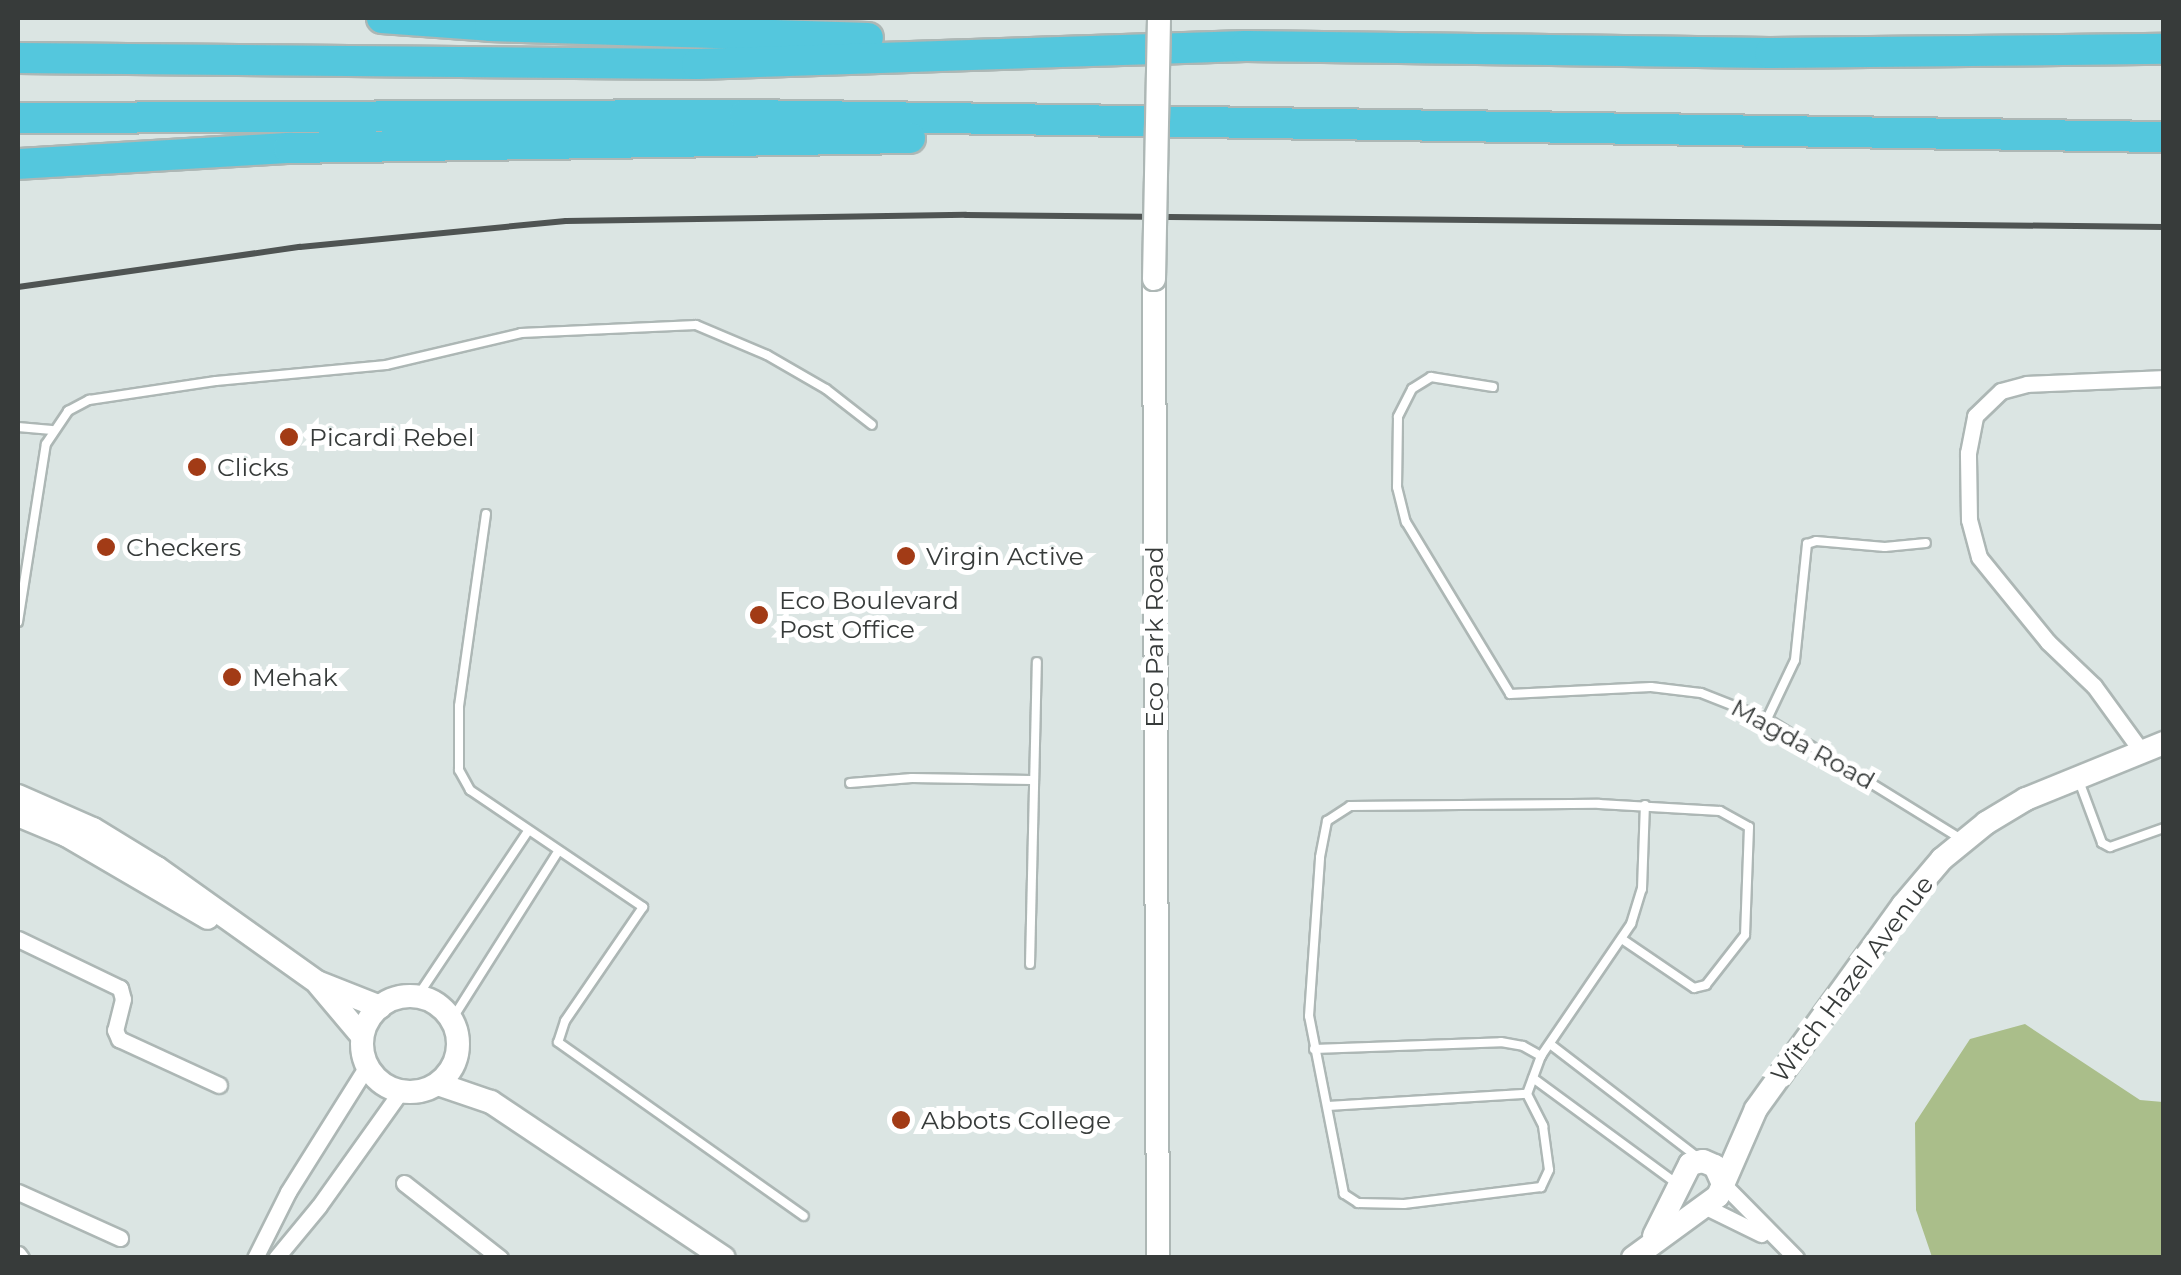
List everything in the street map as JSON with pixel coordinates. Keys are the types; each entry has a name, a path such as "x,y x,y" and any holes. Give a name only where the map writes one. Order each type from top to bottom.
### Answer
{"highway":[{"path":"382,18 490,26 901,40 970,52"},
{"path":"18,58 697,64 970,52 1246,46 1770,53 2164,49"},
{"path":"18,118 745,116 2164,137"},
{"path":"18,164 289,148 778,142 1248,126"}],"street":[{"name":"Eco Park Road","path":"1158,18 1154,279 1158,1258"},
{"path":"2153,748 2048,642 1979,557 1969,520 1968,453 1975,416 2001,391 2027,384 2164,378"},
{"name":"Witch Hazel Avenue","path":"1703,1162 1756,1109 1912,893 1964,840 2006,810 2153,748"},
{"path":"18,796 94,829 224,914 244,934"},
{"path":"18,816 66,835 148,886 244,934 317,982 380,1007"},
{"path":"19,945 120,988 123,999 115,1030 119,1040 218,1085"},
{"path":"317,982 362,1036 367,1066 387,1086 420,1091 438,1084 457,1052"},
{"path":"362,1036 380,1007 391,1000 417,997 430,1001 452,1020 457,1052 491,1102"},
{"path":"255,1258 288,1192 367,1066"},
{"path":"438,1084 491,1102 724,1258"},
{"path":"276,1258 319,1206 401,1091"},
{"name":"Witch Hazel Avenue","path":"1723,1184 1756,1109"},
{"path":"1640,1252 1680,1186 1685,1168 1703,1162 1715,1166 1723,1184 1796,1258"},
{"path":"404,1183 500,1258"},
{"path":"1640,1252 1702,1205 1714,1201 1723,1184"},
{"path":"1680,1186 1689,1201 1778,1243"},
{"path":"18,1192 120,1238"}],"lane":[{"path":"18,622 37,479 52,430 76,404 89,400 216,381 386,365 521,333 696,325 767,355 826,389 872,425"},
{"name":"Magda Road","path":"1493,387 1431,377 1412,388 1398,417 1397,487 1406,522 1510,694 1668,687 1702,693 1767,719 1964,840"},
{"path":"18,427 52,430"},
{"path":"486,514 459,706 459,770 470,790 643,907 565,1021 558,1037 560,1046 804,1216"},
{"path":"1767,719 1795,660 1806,544 1816,540 1885,547 1926,543"},
{"path":"1030,964 1037,662"},
{"path":"2077,777 2102,842 2110,847 2164,828"},
{"path":"850,783 912,778 1032,780"},
{"path":"1622,939 1700,989 1742,942 1747,927 1749,828 1720,811 1646,805 1350,806 1327,821 1320,857 1310,1016 1344,1194 1358,1202 1404,1204 1541,1187 1549,1170 1543,1126 1527,1094 1542,1056 1622,939 1642,889 1646,805"},
{"path":"417,997 528,831"},
{"path":"452,1020 558,852"},
{"path":"1314,1049 1500,1042 1523,1046 1542,1056"},
{"path":"1550,1044 1703,1162"},
{"path":"1533,1078 1680,1186"},
{"path":"1328,1106 1527,1094"}],"green space":[{"path":"2025,1024 2140,1100 2163,1102 2163,1257 1932,1257 1916,1210 1915,1123 1970,1039"}],"railway":[{"path":"18,287 300,247 566,221 966,215 2164,227"}],"place":[{"name":"Picardi Rebel","path":"289,437"},
{"name":"Clicks","path":"197,467"},
{"name":"Checkers","path":"106,547"},
{"name":"Virgin Active","path":"906,556"},
{"name":"Eco Boulevard Post Office","path":"759,615"},
{"name":"Mehak","path":"232,677"},
{"name":"Abbots College","path":"901,1120"}]}
